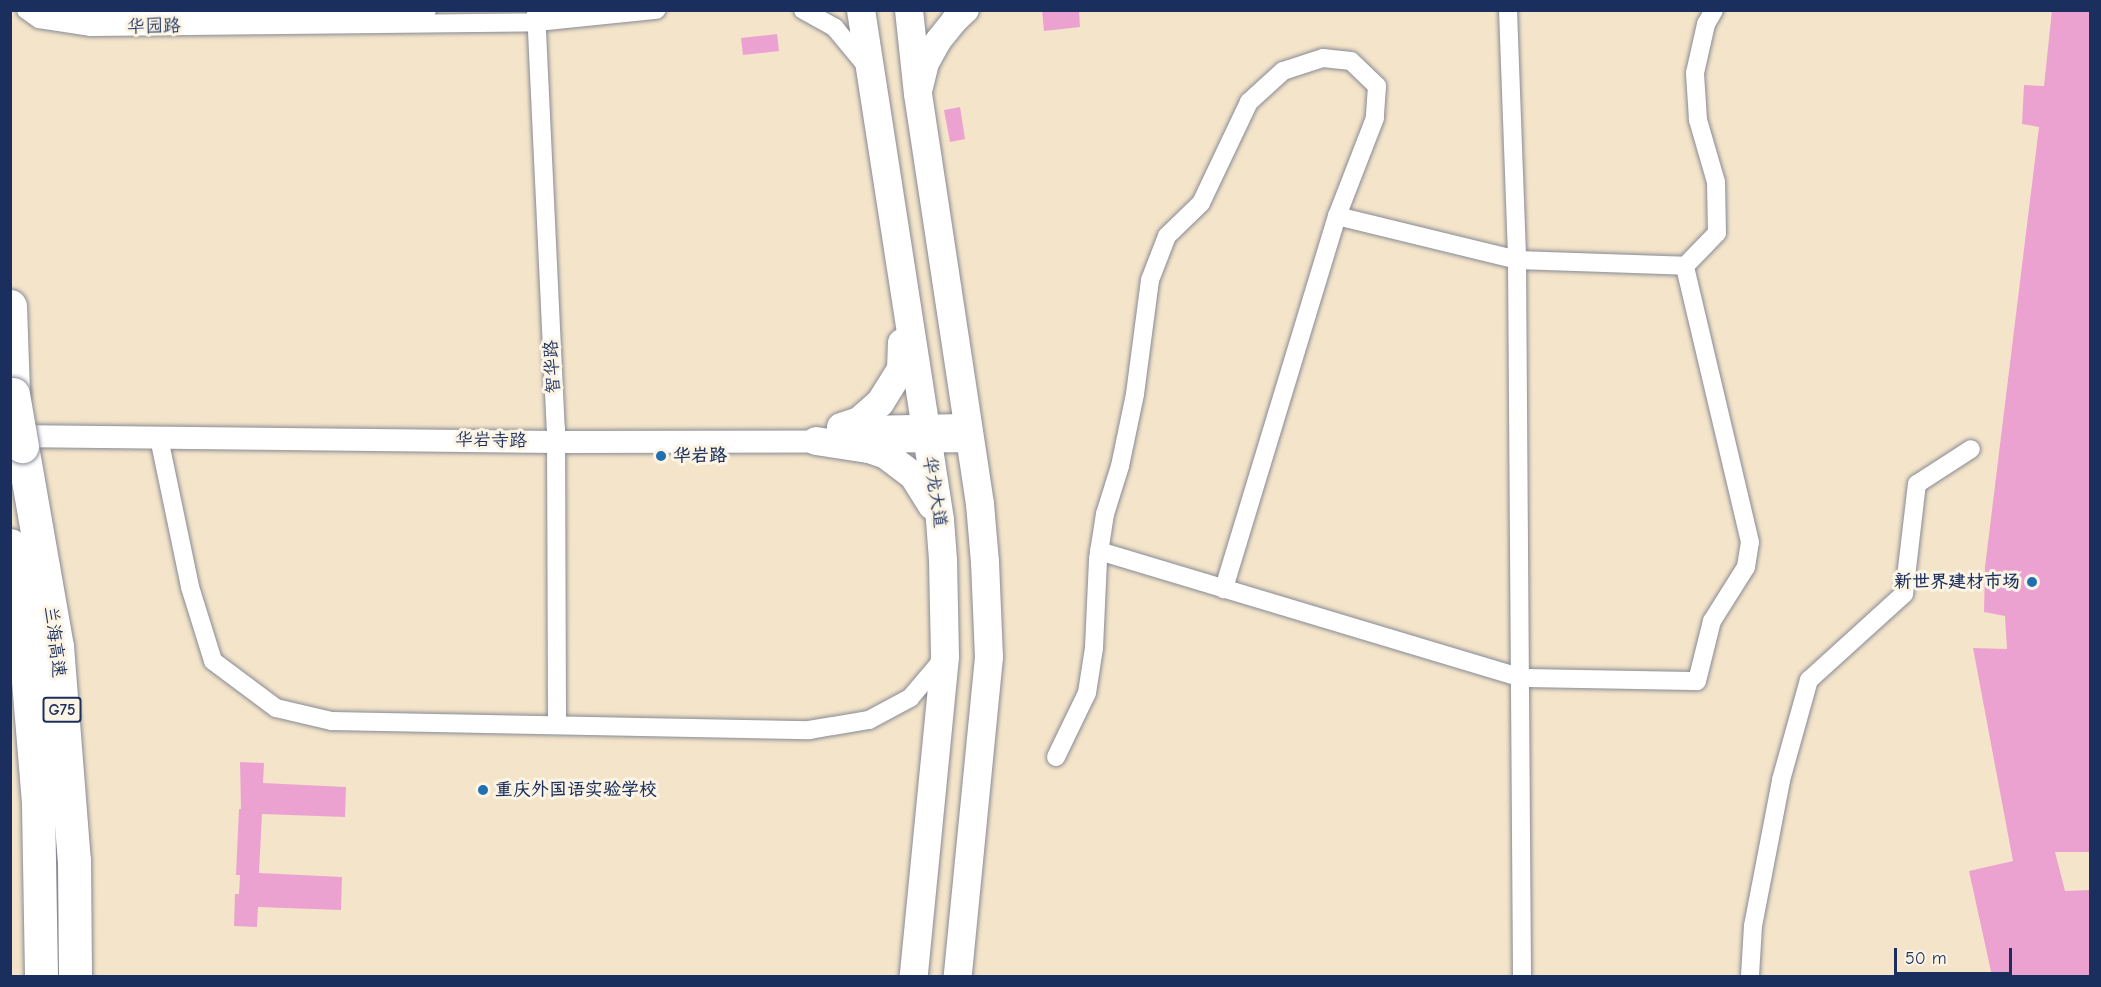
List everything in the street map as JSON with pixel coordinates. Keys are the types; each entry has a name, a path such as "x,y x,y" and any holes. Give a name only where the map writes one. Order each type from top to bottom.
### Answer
{"highway":[{"name":"兰海高速","path":"10,306 13,416 57,646 74,860 75,976"},
{"name":"兰海高速","path":"10,545 22,620 38,804 41,976"}],"main road":[{"name":"华龙大道","path":"861,10 940,520 945,657 914,976"},
{"path":"909,10 918,94 970,433 984,550 989,657 958,976"},
{"path":"918,94 926,63 938,41 966,10"},
{"path":"841,427 871,413 897,380 901,370 901,262"},
{"path":"816,441 869,449 901,464 921,487 940,520"}],"street":[{"name":"华园路","path":"33,15 427,10"},
{"name":"华园路","path":"33,15 91,27 536,16 656,10"},
{"path":"804,10 835,28 870,72"},
{"path":"1508,10 1516,260 1522,976"},
{"path":"1337,216 1516,260 1684,266 1717,233 1716,182 1698,120 1695,73 1706,24 1714,10"},
{"name":"智华路","path":"536,16 557,435 557,724"},
{"path":"1056,758 1086,693 1094,648 1099,551 1105,514 1120,466 1135,394 1150,280 1167,236 1201,203 1249,102 1283,71 1323,58 1351,61 1377,86 1376,118 1337,216 1224,589"},
{"path":"1099,551 1521,678 1697,681 1712,621 1746,567 1750,542 1684,266"},
{"name":"华岩寺路","path":"13,416 557,435 816,441 925,433"},
{"name":"华岩寺路","path":"13,416 159,438 557,435 841,427 925,433 970,433"},
{"path":"159,438 190,587 213,661 276,708 330,721 810,730 869,720 910,698 945,657"},
{"path":"1750,976 1753,926 1781,780 1809,680 1904,594 1917,484 1971,449"}],"building":[{"path":"1079,10 1080,27 1044,31 1042,11"},
{"name":"新世界建材市场","path":"2052,10 2090,10 2090,852 2055,852 2065,891 2090,890 2090,976 1992,976 1969,871 2013,861 1973,648 2007,649 2005,616 1984,612 1985,567 2039,127 2022,124 2024,85 2044,86"},
{"path":"777,34 779,51 743,55 741,38"},
{"path":"960,107 965,139 950,142 944,110"},
{"path":"240,762 264,763 263,783 346,787 345,817 262,814 259,873 342,877 341,910 258,907 257,927 234,926 235,894 239,894 240,875 236,875 239,809 241,809"}],"place":[{"name":"华岩路","path":"661,456"},
{"name":"新世界建材市场","path":"2032,582"},
{"name":"重庆外国语实验学校","path":"483,790"}]}
